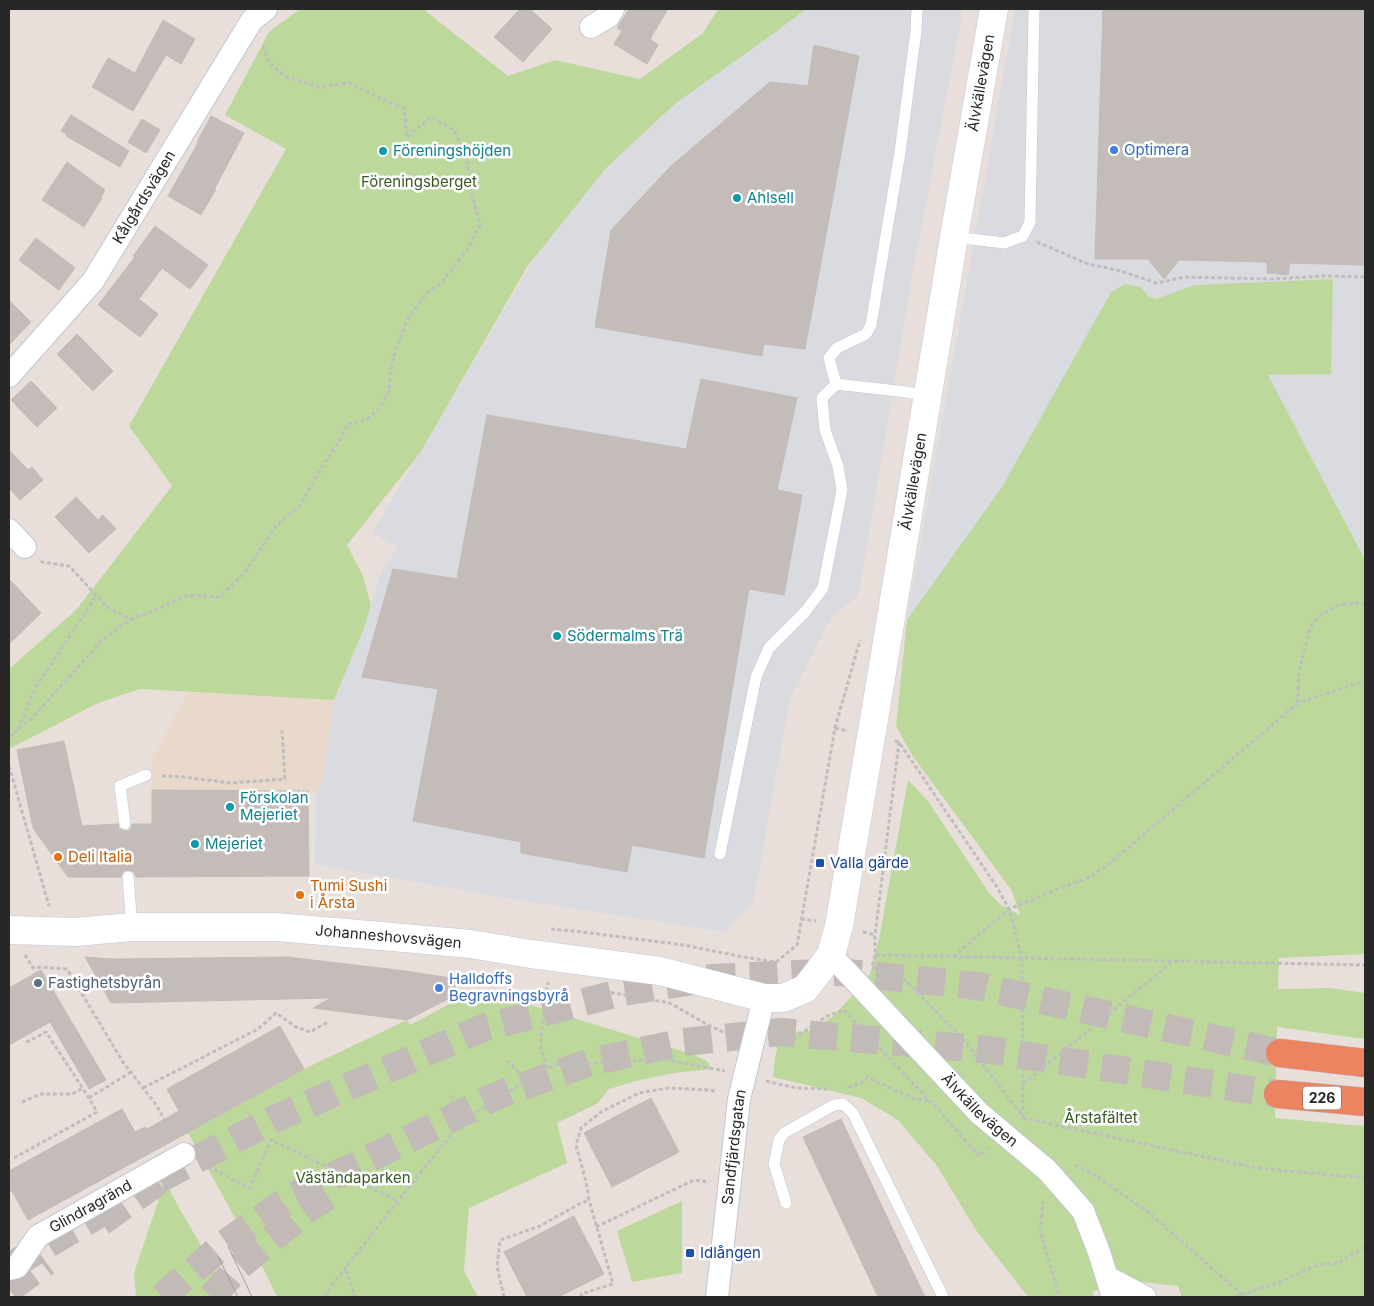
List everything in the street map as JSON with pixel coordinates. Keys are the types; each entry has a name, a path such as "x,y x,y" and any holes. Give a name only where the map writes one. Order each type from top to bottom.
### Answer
{"highway":[{"path":"1280,1053 1365,1063"},
{"name":"226","path":"1278,1094 1365,1102"}],"main road":[{"name":"Älvkällevägen","path":"764,998 783,998 804,989 831,955 839,926 994,9"},
{"name":"Johanneshovsvägen","path":"16,941 75,932 132,927 276,927 470,944 660,971 764,998"}],"street":[{"path":"591,27 609,16 613,9"},
{"name":"Kålgårdsvägen","path":"9,376 93,281 259,14"},
{"path":"9,530 25,547"},
{"name":"Älvkällevägen","path":"831,955 979,1113 1047,1170 1083,1211 1110,1287 1145,1297"},
{"name":"Sandfjärdsgatan","path":"715,1297 739,1099 755,1078 752,1045 764,998"},
{"name":"Glindragränd","path":"9,1269 17,1267 38,1236 184,1154"}],"lane":[{"path":"836,384 828,358 837,348 866,334 871,326 901,143 916,31 917,9"},
{"path":"954,237 1004,243 1023,236 1030,222 1034,9"},
{"path":"836,384 928,396"},
{"path":"720,854 756,677 769,648 805,612 823,588 842,490 838,466 825,430 822,398 836,384"},
{"path":"125,824 120,786 146,775"},
{"path":"128,877 132,927"},
{"path":"786,1203 774,1164 779,1140 784,1133 834,1105 843,1104 853,1113 943,1297"}],"path":[{"path":"9,737 35,715 103,639 131,619 154,611 188,595 219,597 244,574 276,526 301,504 348,424 366,420 379,409 389,391 390,374 395,352 407,320 426,294 442,282 468,248 480,225 472,195 466,154 454,130 431,117 407,138 404,108 350,83 320,88 286,77 269,63 259,14"},
{"path":"1023,236 1088,264 1121,271 1156,284 1185,277 1273,279 1323,276 1365,277"},
{"path":"25,547 42,562 68,566 107,607 131,619"},
{"path":"17,729 34,688 97,595"},
{"path":"1298,703 1297,692 1302,659 1312,624 1334,607 1353,603 1365,604"},
{"path":"953,956 1009,910 1090,877 1110,863 1298,703 1365,681"},
{"path":"801,919 835,728"},
{"path":"146,775 231,783 285,779 282,730"},
{"path":"1023,1118 1022,958 1009,910 997,887 899,742 875,935 875,955 872,967 904,979 963,1039 1023,1118 1030,1124"},
{"path":"9,766 51,914"},
{"path":"16,941 28,953"},
{"path":"16,941 33,968 67,969 123,1062 156,1106 184,1154 250,1188 271,1140 398,1201"},
{"path":"875,955 1365,965"},
{"path":"1022,1084 1172,962"},
{"path":"547,1068 540,1046 548,981 557,983"},
{"path":"582,988 670,1003 708,1025 752,1045 771,1047 787,1043 828,1016"},
{"path":"143,1088 258,1029 276,1013 296,1026 310,1032 328,1022"},
{"path":"14,1158 97,1112 46,1032 25,1043"},
{"path":"325,1297 333,1284 346,1270 462,1121 547,1068 556,1065 663,1059 796,1088 828,1089"},
{"path":"507,1060 527,1081"},
{"path":"89,1098 132,1072"},
{"path":"844,1088 860,1084 866,1077 912,1098 929,1101"},
{"path":"22,1102 41,1094 72,1094 83,1088"},
{"path":"582,1297 581,1294 613,1284 596,1227 576,1145 581,1128 601,1112 639,1093 668,1088 710,1090 739,1099"},
{"path":"450,1095 462,1121"},
{"path":"1023,1118 1257,1168 1365,1178"},
{"path":"1070,1163 1090,1172 1148,1212 1242,1294"},
{"path":"1047,1170 1040,1230 1059,1297"},
{"path":"596,1227 694,1180"},
{"path":"504,1297 496,1266 500,1240 540,1226 589,1200"},
{"path":"1235,1297 1280,1282 1318,1265 1338,1263 1365,1248"},
{"path":"346,1270 355,1297"}],"shaded area":[{"path":"806,9 963,9 913,271 858,596 831,617 790,698 753,903 724,932 500,897 315,864 316,794 323,779 334,700 364,628 381,573 398,547 372,533 536,256 607,167 676,103"},
{"path":"1015,9 1365,9 1365,560 1268,375 1165,296 1156,299 1148,296 1002,487 907,620"},
{"path":"188,692 334,700 323,779 316,794 308,791 152,790 152,759"}],"green space":[{"name":"Föreningsberget","path":"300,9 423,9 508,76 555,60 640,79 703,33 718,9 806,9 676,103 607,167 527,267 420,453 347,545 363,576 371,605 364,628 334,700 140,689 98,703 9,749 9,669 76,610 172,486 129,426 286,149 225,115 269,32"},
{"name":"Årstafältet","path":"1333,279 1331,374 1268,375 1365,560 1365,954 1279,958 1278,989 1330,988 1365,993 1365,1039 1277,1027 1275,1118 1365,1126 1365,1297 1182,1297 1178,1286 1142,1282 1113,1283 1093,1292 1094,1297 1028,1297 976,1230 937,1166 898,1120 861,1098 773,1077 781,1032 812,1031 833,1016 870,974 879,939 908,780 928,801 989,893 1001,905 1020,915 1012,891 912,755 896,726 907,620 1002,487 1111,292 1125,284 1141,287 1148,296 1156,299 1195,285"},
{"name":"Väständaparken","path":"478,989 692,1054 707,1061 711,1069 674,1073 609,1089 598,1103 557,1123 567,1163 469,1208 464,1271 478,1297 277,1297 188,1133 304,1069 407,1020 410,1025"},
{"path":"165,1181 210,1261 227,1297 136,1297 134,1273"},
{"path":"682,1201 682,1273 632,1282 617,1231"}],"building":[{"path":"520,9 530,9 552,29 523,62 494,37"},
{"path":"629,9 668,9 650,39 658,45 647,64 614,44 622,31 617,28"},
{"path":"1103,9 1365,9 1365,265 1290,263 1288,275 1267,273 1267,262 1179,260 1164,279 1148,259 1095,259"},
{"path":"163,20 195,39 181,64 166,55 133,111 92,87 108,58 135,73"},
{"name":"Ahlsell","path":"814,45 859,56 805,349 764,344 762,356 595,327 611,230 671,166 770,82 808,86"},
{"path":"71,115 129,151 120,167 66,136 67,134 61,131"},
{"path":"211,116 244,133 201,215 168,196"},
{"path":"142,119 160,130 146,153 128,142"},
{"path":"67,162 105,190 84,227 42,200"},
{"path":"155,226 208,265 190,289 162,268 139,299 158,314 140,337 98,305 135,257 133,256"},
{"path":"36,238 75,268 59,290 19,260"},
{"path":"9,300 31,322 9,345"},
{"path":"77,334 113,371 93,391 57,354"},
{"name":"Södermalms Trä","path":"701,379 797,398 777,490 802,495 784,595 749,589 704,858 632,845 627,872 521,853 521,842 413,821 438,689 362,677 393,569 457,579 487,415 686,449"},
{"path":"31,381 57,408 37,427 11,400"},
{"path":"9,450 28,470 32,467 43,480 20,500 9,488"},
{"path":"76,497 98,520 103,515 116,529 89,553 55,517"},
{"path":"9,579 41,613 9,644"},
{"path":"64,741 82,826 118,824 119,829 125,831 130,830 132,824 152,824 152,790 308,791 309,876 136,877 134,872 128,870 123,871 121,877 68,877 33,828 17,750"},
{"path":"85,957 112,959 287,957 457,979 454,996 407,1020 313,1008 331,998 111,1003"},
{"path":"41,970 106,1080 89,1089 50,1022 9,1045 9,988"},
{"path":"280,1026 304,1069 28,1220 12,1191 9,1191 9,1171 122,1109 135,1132 145,1127 147,1129 179,1111 167,1089"},
{"path":"651,1098 679,1152 612,1187 584,1133"},
{"path":"841,1119 925,1297 878,1297 803,1137"},
{"path":"574,1216 604,1274 558,1297 527,1297 504,1252"}],"tunnel":[{"path":"159,1179 272,1120 483,1028 623,992 712,978 839,972 978,986 1280,1053"},
{"path":"162,1297 223,1245 293,1196 496,1096 590,1062 684,1042 781,1032 990,1050 1278,1094"},
{"path":"101,1222 173,1171"},
{"path":"212,1297 237,1268 304,1212 336,1190"},
{"path":"12,1265 113,1206"},
{"path":"9,1289 46,1262"}],"tram line":[{"path":"228,1246 252,1297"},
{"path":"218,1256 238,1297"}],"place":[{"name":"Optimera","path":"1114,150"},
{"name":"Föreningshöjden","path":"383,151"},
{"name":"Ahlsell","path":"737,198"},
{"name":"Södermalms Trä","path":"557,636"},
{"name":"Förskolan Mejeriet","path":"230,807"},
{"name":"Mejeriet","path":"195,844"},
{"name":"Deli Italia","path":"58,857"},
{"name":"Valla gärde","path":"820,863"},
{"name":"Tumi Sushi i Årsta","path":"300,895"},
{"name":"Fastighetsbyrån","path":"38,983"},
{"name":"Halldoffs Begravningsbyrå","path":"439,988"},
{"name":"Idlången","path":"690,1253"}]}
